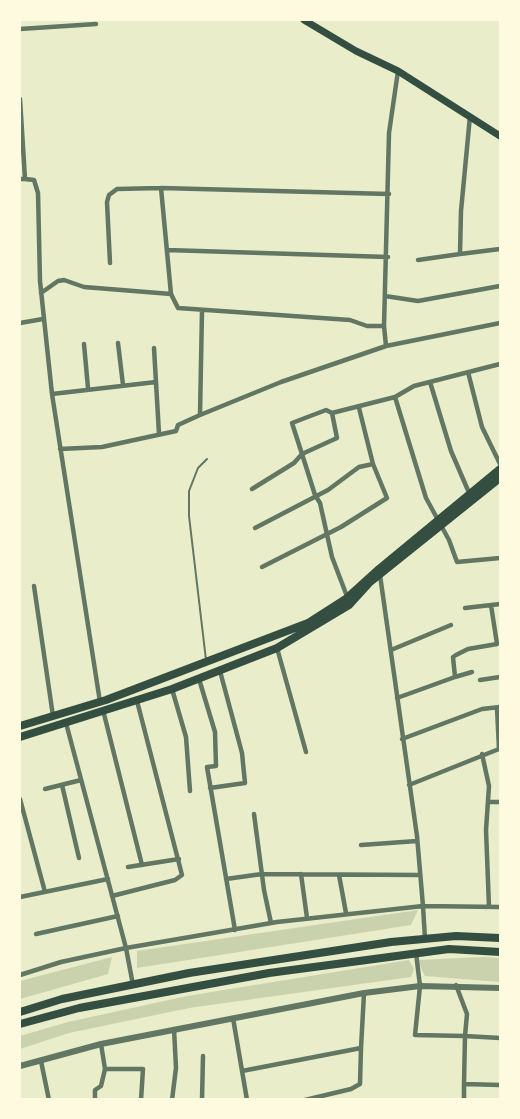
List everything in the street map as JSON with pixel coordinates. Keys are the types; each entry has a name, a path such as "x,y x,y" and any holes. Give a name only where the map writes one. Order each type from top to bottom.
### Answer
{"main road":[{"path":"304,20 313,22 356,51 398,71 501,135"},
{"path":"20,726 100,702 207,664 308,623 348,601 501,469"},
{"path":"471,497 501,478"},
{"path":"20,737 172,689 277,648 348,601 438,523"},
{"path":"20,1012 62,999 200,971 425,939 456,936 501,938"},
{"path":"20,1024 79,1008 268,973 449,949 501,952"}],"street":[{"path":"20,29 96,24"},
{"path":"386,346 384,326 388,257 389,133 398,71"},
{"path":"20,99 22,179 34,180 38,193 41,293 52,394 100,702 142,865"},
{"path":"460,254 460,211 470,117"},
{"path":"110,263 106,202 109,195 117,189 161,188 389,194"},
{"path":"161,188 171,294 178,308 202,312 350,320 367,326 384,326"},
{"path":"418,260 501,249"},
{"path":"167,250 388,257"},
{"path":"41,293 58,281 64,280 84,287 171,294"},
{"path":"385,296 418,301 501,286"},
{"path":"200,415 202,312"},
{"path":"20,323 43,320"},
{"path":"60,449 102,447 176,431 178,425 281,382 386,346 501,323"},
{"path":"118,343 123,385"},
{"path":"84,344 88,388"},
{"path":"154,348 159,434"},
{"path":"348,601 332,557 320,503 315,495 292,423 326,410 332,413 352,407 359,408 395,397 414,386 501,364"},
{"path":"468,372 482,427 501,464"},
{"path":"52,394 88,388 156,382"},
{"path":"430,382 451,451 471,497"},
{"path":"395,397 426,498 449,540 457,562 501,558"},
{"path":"262,567 387,498 373,464 359,408"},
{"path":"252,489 294,463 303,454 337,438 332,413"},
{"path":"255,528 328,490 359,468 373,464"},
{"path":"380,574 417,841 425,939"},
{"path":"34,586 53,716"},
{"path":"455,677 453,657 468,649 499,644 491,604"},
{"path":"465,608 501,604"},
{"path":"391,650 452,625"},
{"path":"277,648 306,752"},
{"path":"210,788 245,783 242,753 220,671"},
{"path":"397,698 471,672"},
{"path":"480,680 501,677"},
{"path":"199,679 215,732 216,766 207,767 235,930"},
{"path":"172,689 186,737 190,791"},
{"path":"112,896 179,878 182,874 137,701"},
{"path":"402,739 482,709 499,707 500,749 409,785"},
{"path":"66,723 118,916 133,984"},
{"path":"483,754 489,786 489,907"},
{"path":"45,789 81,780"},
{"path":"62,785 80,858"},
{"path":"20,799 45,892"},
{"path":"488,802 501,802"},
{"path":"254,814 271,923"},
{"path":"20,828 27,826"},
{"path":"361,845 417,841"},
{"path":"128,867 179,859"},
{"path":"226,879 262,874 420,874"},
{"path":"301,874 307,918"},
{"path":"339,874 346,913"},
{"path":"20,897 108,879"},
{"path":"20,975 61,962 126,948 271,923 423,906 501,907"},
{"path":"36,934 118,916"},
{"path":"416,953 420,986 415,1035 501,1038"},
{"path":"456,985 467,1014 464,1100"},
{"path":"20,1066 101,1044 364,993 420,986 456,985 501,988"},
{"path":"305,1100 351,1089 360,1084 364,993"},
{"path":"233,1018 247,1100"},
{"path":"172,1100 176,1068 174,1029"},
{"path":"95,1100 94,1090 101,1086 105,1069 101,1044"},
{"path":"242,1071 361,1048"},
{"path":"202,1100 203,1056"},
{"path":"40,1061 49,1100"},
{"path":"105,1069 143,1069 141,1100"},
{"path":"464,1084 501,1085"}],"lane":[{"path":"207,459 192,479 189,516 207,664"}],"green space":[{"path":"418,910 411,925 137,968 137,951"},
{"path":"112,957 108,974 20,999 20,981"},
{"path":"500,958 500,982 425,976 417,960"},
{"path":"409,960 414,969 411,977 189,1008 69,1033 20,1049 20,1036 68,1022 187,996"}]}
